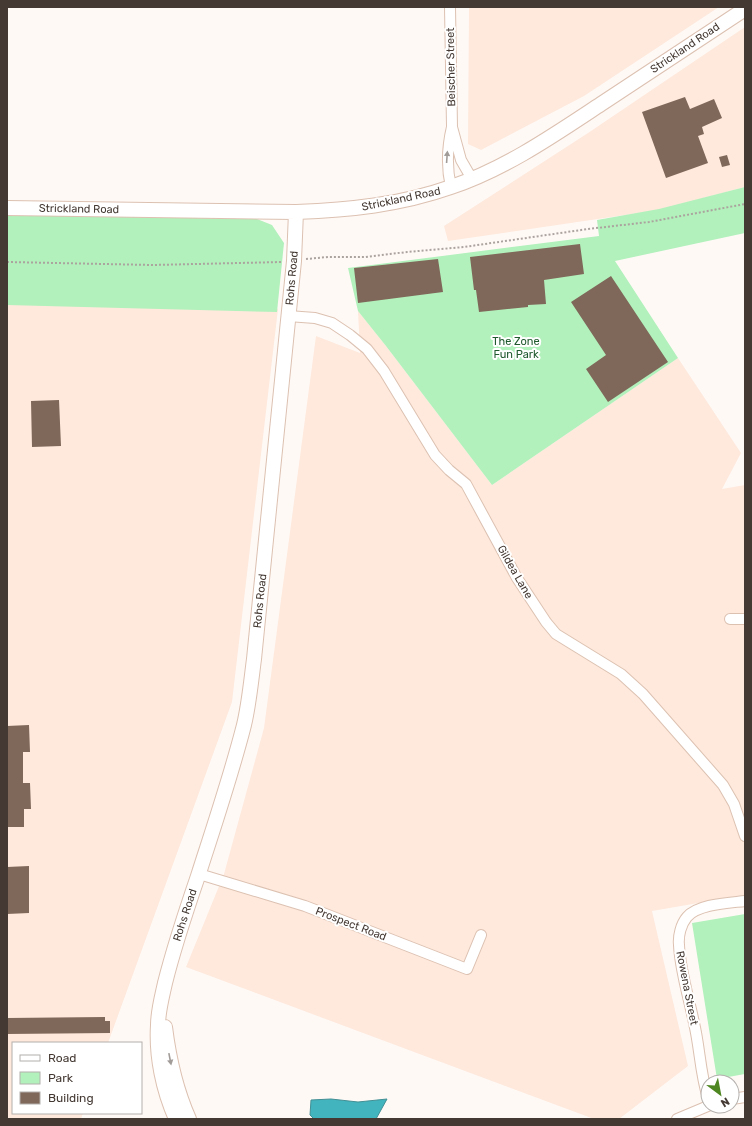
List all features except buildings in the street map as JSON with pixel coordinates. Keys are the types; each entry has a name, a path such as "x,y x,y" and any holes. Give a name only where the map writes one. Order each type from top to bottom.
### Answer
{"main road":[{"name":"Strickland Road","path":"7,208 296,212 369,207 406,200 451,187 472,179 542,142 745,9"},
{"name":"Rohs Road","path":"176,1119 164,1084 160,1064 158,1025 160,1007 177,937 199,874 237,750 249,697 256,644 294,261 296,212"},
{"name":"Rohs Road","path":"166,979 164,1008 167,1042 177,1087 189,1119"}],"street":[{"name":"Beischer Street","path":"450,7 452,127 448,144 447,165 451,187"},
{"name":"Beischer Street","path":"452,127 461,160 472,179"},
{"name":"Gildea Lane","path":"288,316 315,318 332,324 350,334 368,348 384,371 435,455 449,470 466,484 517,578 546,622 556,634 621,674 643,694 723,785 734,804 745,836"},
{"path":"730,619 745,619"},
{"name":"Prospect Road","path":"199,874 305,906 467,969 481,935"},
{"name":"Rowena Street","path":"701,1074 695,1024 680,957 678,944 679,934 682,925 688,916 696,911 707,906 745,901"},
{"path":"677,1119 700,1109"}],"path":[{"path":"7,262 160,265 294,261 328,257 365,257 401,252 470,247 588,229 649,222 745,204"}],"shaded area":[{"path":"469,7 719,7 584,96 481,150 468,144"},
{"path":"745,27 745,187 659,210 448,241 444,226 588,133"},
{"path":"7,304 278,309 232,702 108,1042 12,1042 12,1114 83,1114 81,1119 7,1119"},
{"path":"358,311 492,485 678,358 741,453 722,489 745,485 745,895 652,911 688,1066 619,1119 594,1119 186,967 224,874 264,728 316,336 360,353"}],"green space":[{"name":"The Zone Fun Park","path":"745,187 745,233 615,261 678,358 492,485 358,311 348,268 599,236 597,220 659,209"},
{"path":"7,215 257,219 272,225 284,243 277,312 7,305"},
{"path":"745,914 745,1074 716,1074 692,923"}],"water":[{"path":"331,1099 358,1102 387,1099 376,1119 314,1119 310,1115 311,1100"}]}
